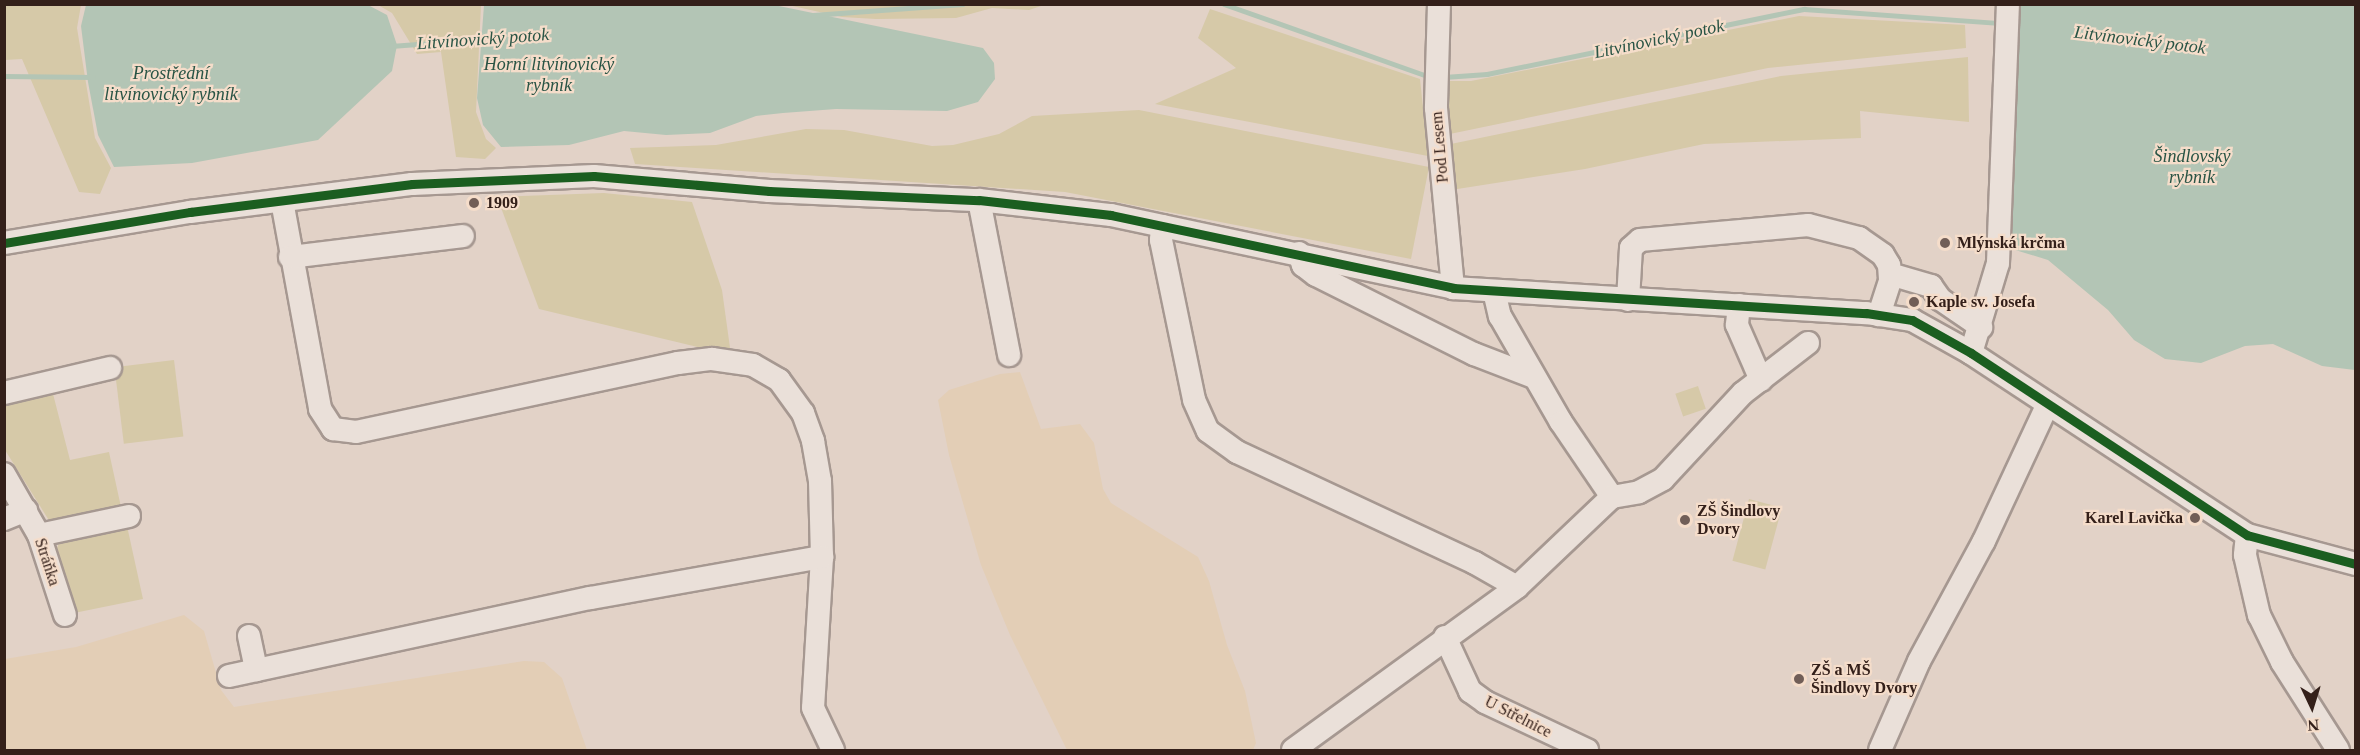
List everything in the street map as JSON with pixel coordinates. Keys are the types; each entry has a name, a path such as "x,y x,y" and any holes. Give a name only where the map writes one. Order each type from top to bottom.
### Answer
{"street":[{"name":"Pod Lesem","path":"1439,4 1436,108 1453,288"},
{"path":"1971,353 1981,327 1998,263 2007,17"},
{"path":"4,243 282,201 458,180 594,176 769,191 980,200 1111,215 1299,253 1453,288 1879,315 1912,320 1971,353 2247,535 2355,564"},
{"path":"980,200 1009,356"},
{"path":"282,201 320,409 333,429 356,432 678,363 712,359 753,365 779,380 803,413 813,441 820,481 822,557 813,708 833,750"},
{"path":"1628,300 1631,248 1650,237 1808,225 1874,245 1889,265 1890,274 1879,315"},
{"path":"1162,226 1161,240 1194,400 1208,431 1237,452 1475,563 1517,587"},
{"path":"291,257 463,236"},
{"path":"1299,253 1304,265 1316,275 1474,354 1534,376"},
{"path":"1890,274 1931,286 1940,298 1981,327"},
{"path":"1494,291 1500,316 1534,376 1612,497"},
{"path":"1739,306 1737,325 1761,380"},
{"path":"1293,750 1445,637 1517,587 1612,497 1639,492 1663,478 1743,393 1808,344"},
{"path":"4,393 110,368"},
{"path":"1880,750 1919,661 1984,541 2048,404"},
{"name":"Stráňka","path":"4,474 39,535 65,615"},
{"path":"4,519 26,510"},
{"path":"39,535 129,516"},
{"path":"2247,535 2245,555 2259,615 2282,662 2338,750"},
{"path":"229,676 591,598 822,557"},
{"path":"249,636 256,670"},
{"name":"U Střelnice","path":"1445,637 1470,691 1485,702 1587,750"}],"shaded area":[{"path":"5,4 81,5 77,28 95,138 111,168 100,194 79,192 22,59 5,60"},
{"path":"378,5 481,5 476,112 486,139 496,148 485,159 456,157 441,52 417,54 392,13"},
{"path":"788,5 1044,5 1029,10 992,8 956,18 876,19 842,17"},
{"path":"1210,9 1420,79 1428,156 1155,104 1236,68 1198,38"},
{"path":"1799,16 1965,25 1966,48 1768,68 1445,135 1441,81 1471,81"},
{"path":"1968,57 1969,122 1860,111 1861,138 1704,144 1585,169 1451,190 1446,145 1781,76"},
{"path":"1139,110 1429,167 1411,259 1065,192 635,164 630,148 716,145 806,129 844,130 932,146 953,145 999,134 1032,116"},
{"path":"604,193 692,202 722,290 731,355 539,309 497,197"},
{"path":"174,360 183,436 124,444 114,367"},
{"path":"1020,372 1041,429 1080,424 1094,443 1103,489 1111,503 1198,557 1209,581 1227,645 1245,691 1256,743 1253,750 1067,750 1010,635 981,565 949,455 938,400 949,390 1000,374"},
{"path":"1698,386 1706,409 1683,417 1675,394"},
{"path":"52,390 70,460 109,452 121,507 50,522 5,450 4,402"},
{"path":"1749,499 1782,508 1765,570 1732,561"},
{"path":"127,526 143,599 74,613 56,550 61,539"},
{"path":"184,615 204,631 221,690 234,707 524,661 544,662 562,678 587,750 5,750 5,659 76,647"}],"water":[{"name":"Prostřední litvínovický rybník","path":"86,5 368,5 387,15 397,45 392,71 318,140 192,163 114,167 98,135 88,82 81,26"},
{"name":"Horní litvínovický rybník","path":"484,5 774,5 983,48 994,63 995,79 978,102 947,111 836,109 783,113 756,116 710,133 666,135 624,131 569,145 501,147 483,125 477,98"},
{"name":"Šindlovský rybník","path":"2013,5 2355,5 2355,370 2322,366 2273,344 2245,346 2201,363 2165,359 2134,340 2108,310 2048,260 2012,249"}],"waterway":[{"name":"Litvínovický potok","path":"813,15 963,4"},
{"name":"Litvínovický potok","path":"1224,4 1430,77"},
{"name":"Litvínovický potok","path":"1444,77 1487,74 1804,9 2001,23"},
{"name":"Litvínovický potok","path":"391,46 484,39"},
{"name":"Litvínovický potok","path":"4,76 93,77"}],"cycle path":[{"path":"4,243 190,212 412,184 594,176 769,191 979,200 1111,215 1453,288 1866,313 1912,320 1971,353 2247,535 2356,564"}],"place":[{"name":"1909","path":"474,203"},
{"name":"Mlýnská krčma","path":"1945,243"},
{"name":"Kaple sv. Josefa","path":"1914,302"},
{"name":"Karel Lavička","path":"2195,518"},
{"name":"ZŠ Šindlovy Dvory","path":"1685,520"},
{"name":"ZŠ a MŠ Šindlovy Dvory","path":"1799,679"}]}
